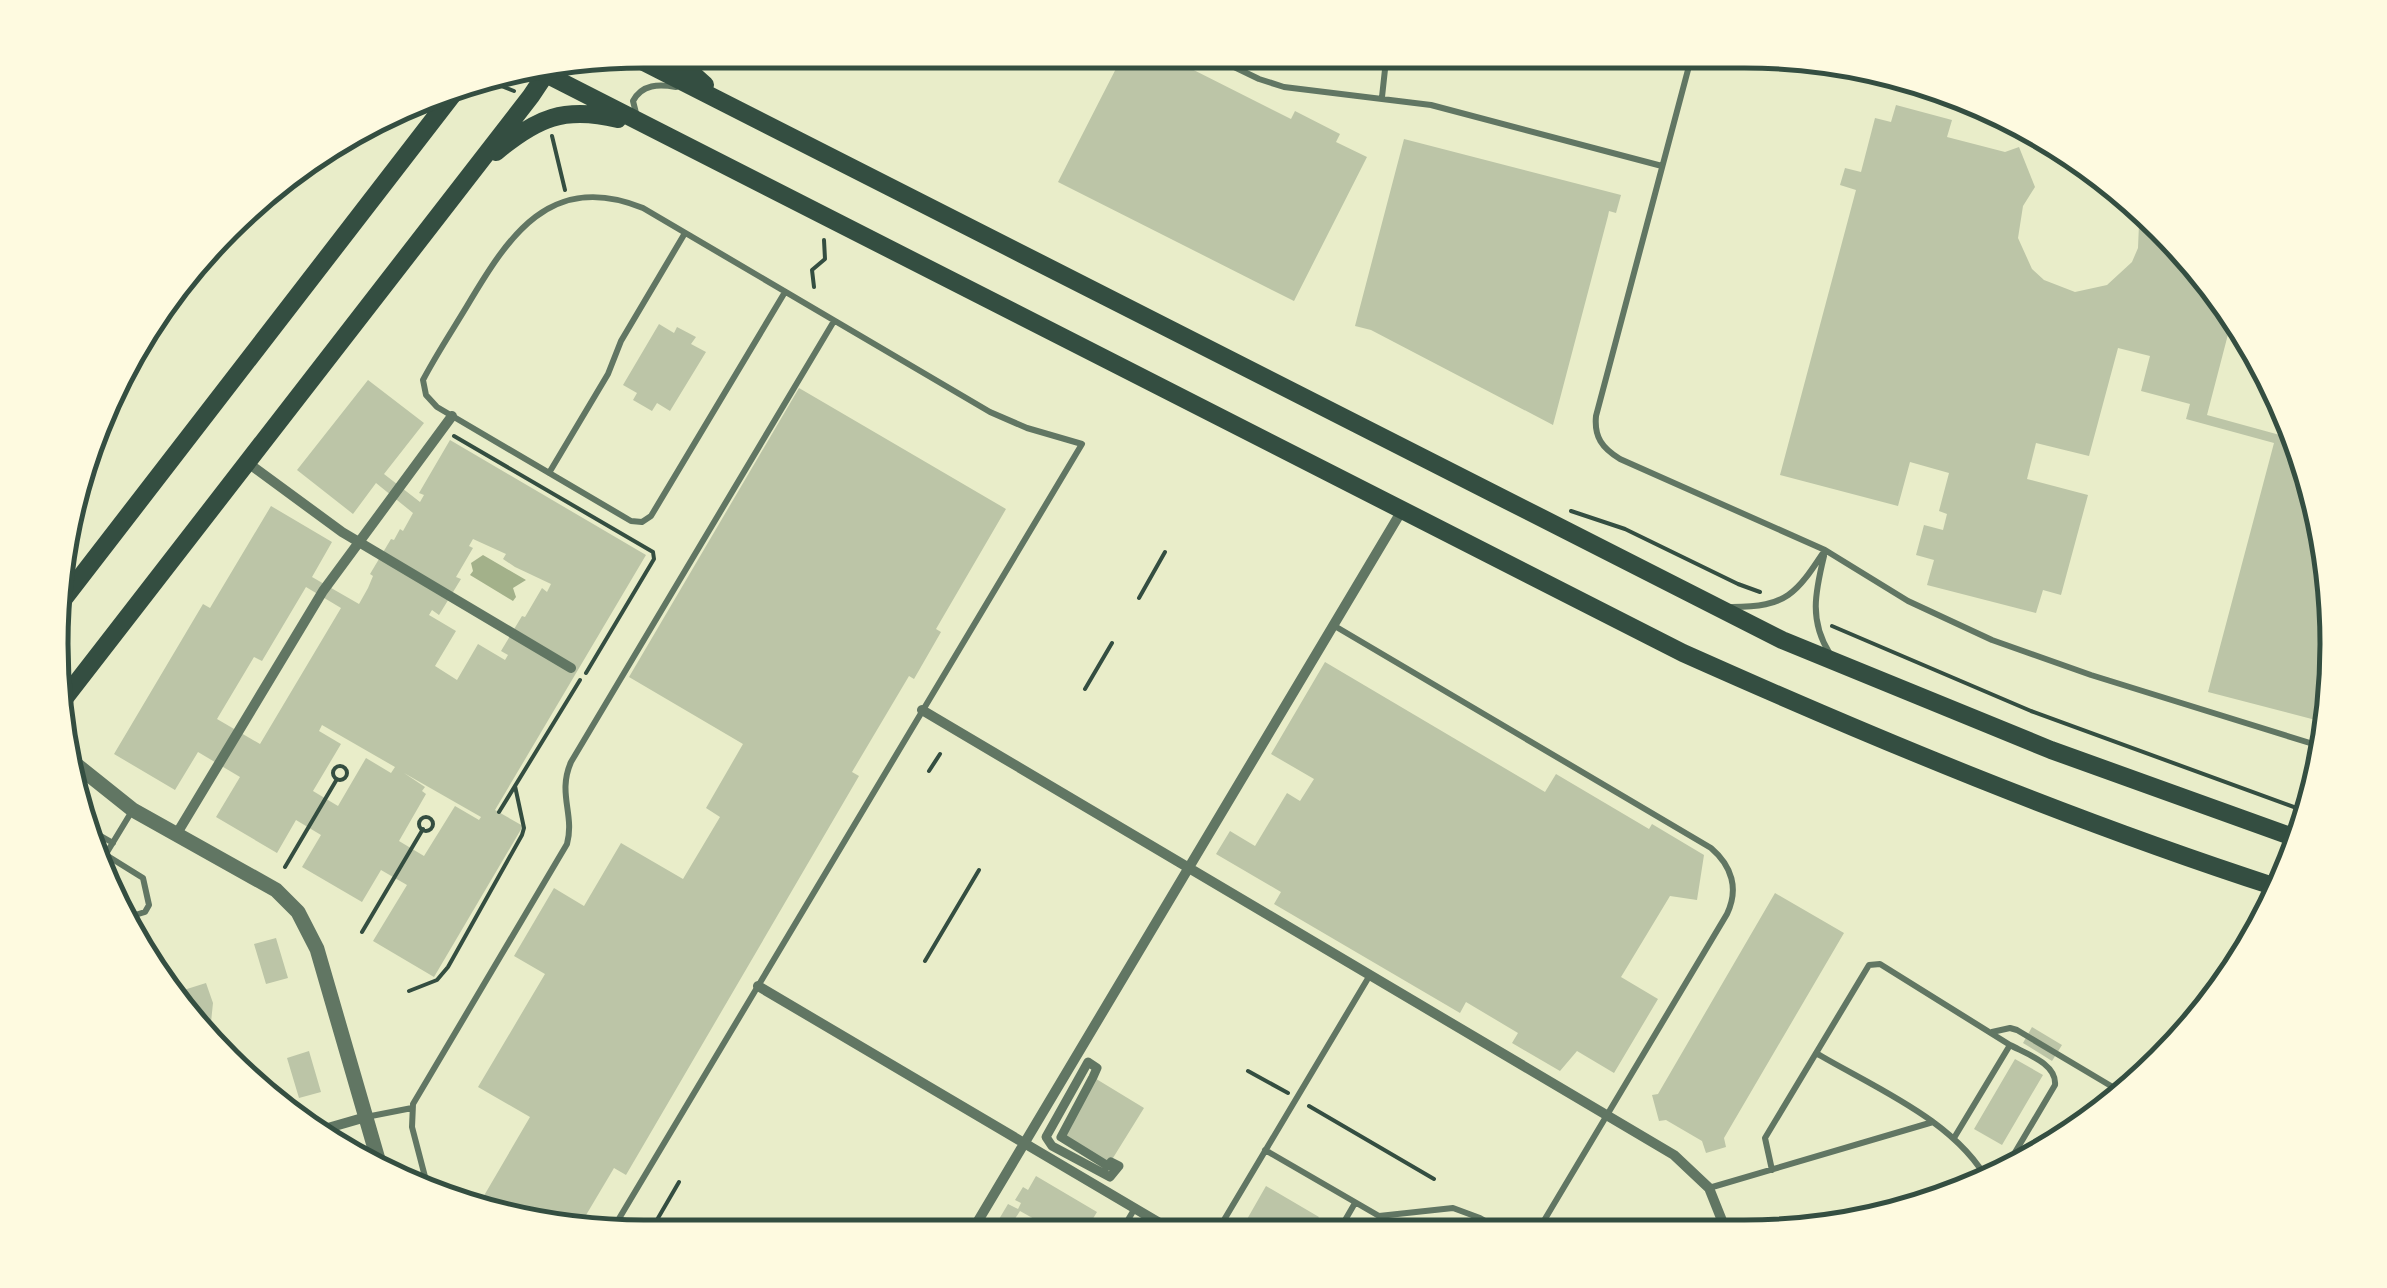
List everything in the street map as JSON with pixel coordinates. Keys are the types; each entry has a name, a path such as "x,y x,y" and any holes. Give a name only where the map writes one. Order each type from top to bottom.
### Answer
{"main road":[{"path":"656,68 1718,607 1834,661 2051,750 2286,836"},
{"path":"685,68 718,99"},
{"path":"554,75 652,130 1683,653 1853,728 2132,840 2267,885"},
{"path":"70,692 473,171 537,78"},
{"path":"70,589 447,102"},
{"path":"473,171 520,133 550,116 590,113 652,130"}],"street":[{"path":"176,834 316,602 452,416"},
{"path":"248,463 358,542 571,668"},
{"path":"978,1220 1401,512"},
{"path":"922,710 1674,1156 1708,1188 1722,1220"},
{"path":"82,770 133,810 276,890 298,912 317,949 377,1154"},
{"path":"758,986 1155,1220"},
{"path":"1088,1062 1097,1068 1094,1078 1061,1137 1108,1166 1111,1162 1119,1166 1113,1175 1105,1176 1052,1146 1046,1137 1088,1062"},
{"path":"331,1127 366,1117"}],"lane":[{"path":"1235,68 1284,87 1431,104 1662,166"},
{"path":"1382,97 1386,68"},
{"path":"1688,68 1599,403 1597,437 1609,453 1826,550 1908,601 1992,640 2091,675 2311,742"},
{"path":"652,130 632,106 640,91 665,85 718,99"},
{"path":"619,1219 1082,444 990,412 644,208 624,201 593,198 568,202 537,216 502,247 425,377 423,388 428,398 452,416 631,521 647,520 785,292"},
{"path":"549,473 608,374 620,341 685,233"},
{"path":"425,1178 412,1127 412,1108 566,844 570,820 564,785 572,762 834,321"},
{"path":"1718,607 1752,607 1785,600 1800,588 1826,550"},
{"path":"1826,550 1814,614 1823,643 1834,661"},
{"path":"1334,626 1710,848 1728,869 1733,896 1727,914 1544,1220"},
{"path":"107,854 133,810"},
{"path":"100,836 113,843"},
{"path":"108,856 143,878 149,905 136,916"},
{"path":"1772,1170 1766,1138 1866,968 1873,964 1880,964 2051,1068 2057,1081 2015,1151"},
{"path":"1224,1220 1370,975"},
{"path":"1992,1032 2017,1030 2111,1087"},
{"path":"1954,1138 2010,1044"},
{"path":"1816,1053 1934,1122 1981,1169"},
{"path":"366,1117 412,1108"},
{"path":"1708,1188 1934,1122"},
{"path":"1265,1150 1384,1217 1453,1208 1484,1220"},
{"path":"1345,1220 1355,1204"},
{"path":"1128,1220 1135,1208"}],"path":[{"path":"549,124 568,202"},
{"path":"814,287 811,274 825,259 824,240"},
{"path":"452,435 654,554 499,812"},
{"path":"1563,508 1625,529 1747,588 1773,590 1774,596 1785,600"},
{"path":"1138,598 1166,552"},
{"path":"1814,614 1836,630 2031,711 2296,808"},
{"path":"1085,689 1112,643"},
{"path":"930,771 940,754"},
{"path":"286,867 337,779"},
{"path":"408,991 437,980 448,967 515,850 524,828 515,785"},
{"path":"362,932 422,830"},
{"path":"925,960 978,870"},
{"path":"1248,1070 1434,1179"},
{"path":"658,1220 680,1182"}],"shaded area":[{"path":"483,555 526,580 513,588 513,601 470,575 471,563"}],"building":[{"path":"1116,68 1190,68 1291,119 1295,111 1340,134 1336,142 1367,157 1294,301 1058,182"},
{"path":"1896,105 1952,120 1947,137 2005,152 2019,147 2035,187 2023,206 2018,238 2032,269 2044,280 2075,292 2107,285 2132,262 2138,248 2139,225 2176,264 2222,324 2228,334 2207,415 2280,435 2300,495 2318,606 2320,644 2315,720 2208,692 2274,443 2186,419 2190,404 2141,391 2150,356 2118,348 2089,456 2036,443 2027,479 2088,495 2061,595 2043,590 2036,613 1927,585 1934,560 1916,555 1924,525 1943,530 1947,514 1939,511 1949,473 1910,462 1898,506 1780,475 1856,190 1840,185 1845,168 1861,172 1875,118 1891,122"},
{"path":"1404,139 1621,195 1616,213 1609,211 1553,425 1371,330 1355,326"},
{"path":"659,324 674,333 677,327 696,337 691,344 706,352 670,411 657,403 652,411 633,400 637,393 623,385"},
{"path":"368,380 424,423 384,474 420,502 424,495 419,493 450,440 646,555 495,810 523,826 434,977 373,941 407,885 381,870 362,902 302,867 321,835 296,820 277,853 216,817 240,777 198,752 175,790 114,754 203,604 210,608 271,506 332,542 312,577 359,604 373,576 370,574 391,539 400,529 403,531 413,513 376,483 353,514 297,470","holes":["473,539 506,554 503,559 551,584 547,592 542,588 525,617 522,616 501,651 508,655 505,660 478,644 457,680 435,666 456,631 429,615 432,610 439,615 461,579 456,577 473,548 469,546","306,587 341,608 260,744 217,719 254,657 262,661","322,725 395,767 391,773 366,758 338,806 313,791 341,744 319,731","404,773 481,817 479,820 455,806 424,856 399,841 426,794 422,791 425,787"]},
{"path":"799,388 1006,509 936,629 941,632 914,679 909,676 852,772 859,776 626,1175 614,1168 585,1217 569,1216 483,1197 530,1117 478,1087 545,974 514,956 554,888 584,906 621,843 683,879 720,817 706,808 743,744 629,677"},
{"path":"1325,662 1545,792 1556,774 1649,829 1652,824 1704,855 1697,900 1670,896 1621,977 1658,999 1614,1073 1577,1051 1560,1071 1512,1043 1518,1033 1466,1002 1460,1013 1274,904 1281,892 1216,854 1230,831 1255,846 1287,793 1300,801 1314,779 1271,754"},
{"path":"1775,893 1844,933 1724,1138 1726,1147 1706,1153 1702,1141 1666,1120 1659,1121 1652,1095 1658,1094"},
{"path":"276,938 288,978 266,984 254,944"},
{"path":"206,983 213,1003 211,1024 187,995 184,990"},
{"path":"2032,1027 2062,1045 2052,1061 2023,1043"},
{"path":"309,1051 321,1092 299,1098 287,1058"},
{"path":"2015,1059 2043,1075 2002,1145 1974,1129"},
{"path":"1093,1077 1144,1108 1108,1166 1061,1137"},
{"path":"1036,1176 1097,1212 1092,1220 1036,1220 1020,1211 1014,1220 998,1220 1008,1204 1018,1209 1021,1203 1015,1200 1023,1187 1028,1190"},
{"path":"1266,1186 1319,1217 1317,1220 1247,1220"}]}
